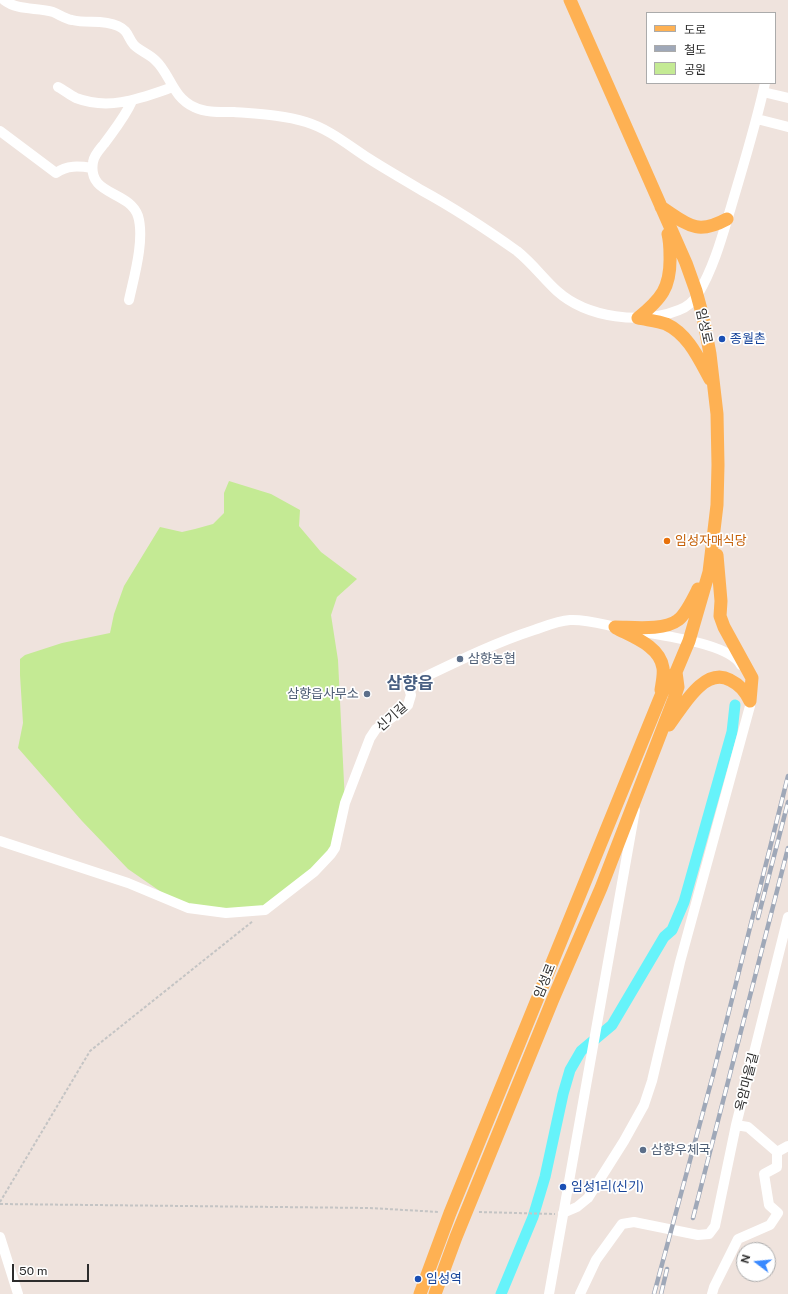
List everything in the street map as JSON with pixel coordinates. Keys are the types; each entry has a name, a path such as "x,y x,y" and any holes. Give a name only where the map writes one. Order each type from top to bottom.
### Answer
{"main road":[{"name":"임성로","path":"420,1294 450,1213 660,698 666,684 676,672 689,641 710,566 717,505 717,414 710,354 703,317 686,263 573,3"},
{"path":"661,207 691,226 697,228 716,225 727,219"},
{"path":"638,318 654,305 661,296 666,288 670,276 670,241 661,207"},
{"path":"638,318 664,323 685,338 696,353 714,388"},
{"path":"715,523 721,601 720,616 724,627 752,678 750,701"},
{"path":"615,627 658,627 679,620 690,604 710,566"},
{"path":"615,627 650,646 659,656 663,668 660,698"},
{"name":"임성로","path":"434,1294 550,1006 601,888 678,686 676,672"},
{"path":"659,737 696,688 714,677 720,676 737,683 750,701"}],"street":[{"path":"4,0 11,5 52,12 73,20 102,21 121,27 126,31 135,46 157,62 177,94 187,103 201,110 286,118 306,122 324,130 390,172 450,207 516,251 531,263 557,290 575,304 585,309 622,318 638,318 661,315 679,310 689,305 697,296 715,258 757,119 764,88 788,98"},
{"path":"58,87 76,98 101,104 114,104 132,101 173,87"},
{"path":"129,300 138,256 140,224 138,216 133,207 124,199 103,189 94,179 92,168 94,158 128,111 132,101"},
{"path":"757,119 788,127"},
{"path":"0,131 56,172 68,167 76,166 92,168"},
{"name":"신기길","path":"265,910 314,872 335,848 345,803 370,738 376,729 408,705 411,695 408,685 494,644 558,622 570,620 689,641 720,649 732,655 740,662 748,684 750,701"},
{"path":"563,1214 577,1207 588,1198 624,1141 644,1105 652,1081 680,962 750,701"},
{"name":"임성로","path":"549,1294 640,784"},
{"path":"0,841 128,883 188,908 226,912 265,910"},
{"name":"옥암마을길","path":"580,1294 596,1260 622,1224 634,1222 698,1235 709,1234 715,1226 736,1125 784,946 788,917"},
{"path":"712,1294 738,1238 770,1225 778,1213 769,1205 764,1174 777,1167 777,1152 748,1127 736,1125"},
{"path":"777,1152 788,1146"},
{"path":"0,1237 18,1294"}],"path":[{"path":"265,910 90,1051 0,1203 370,1208 450,1213"},
{"path":"466,1213 563,1214"}],"green space":[{"path":"229,481 271,494 300,510 299,526 321,552 357,579 337,597 331,615 338,660 345,803 335,848 265,910 180,905 128,869 82,821 18,748 23,723 20,659 25,655 62,643 110,633 114,614 124,586 160,527 182,532 213,524 224,513 224,493"}],"waterway":[{"path":"501,1294 533,1217 545,1177 563,1094 570,1070 581,1051 612,1025 664,937 672,930 684,902 732,732 735,705"}],"railway":[{"path":"654,1294 713,1075 788,776"},
{"path":"758,918 788,802"},
{"path":"693,1218 788,848"},
{"path":"661,1294 667,1269"}],"place":[{"name":"종월촌","path":"722,339"},
{"name":"임성자매식당","path":"667,541"},
{"name":"삼향농협","path":"460,659"},
{"name":"삼향읍사무소","path":"367,694"},
{"name":"삼향우체국","path":"643,1150"},
{"name":"임성1리(신기)","path":"563,1187"},
{"name":"임성역","path":"418,1279"}],"district":[{"name":"삼향읍","path":"410,684"}]}
